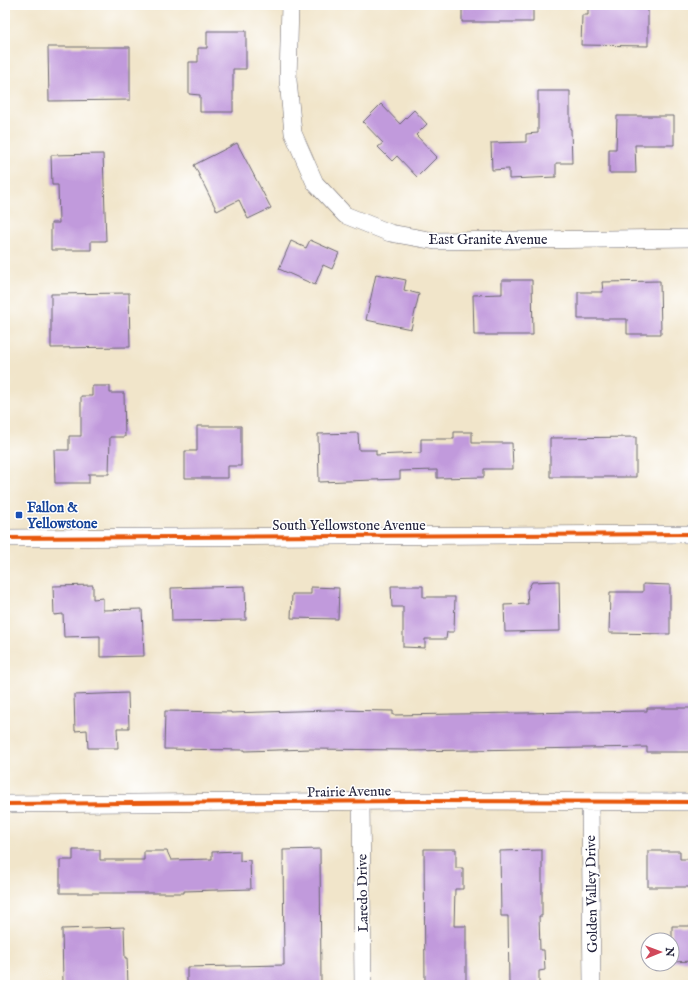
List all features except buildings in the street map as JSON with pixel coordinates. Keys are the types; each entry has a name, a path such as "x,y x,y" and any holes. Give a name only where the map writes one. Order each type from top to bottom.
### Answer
{"street":[{"name":"East Granite Avenue","path":"290,5 288,80 293,133 315,183 345,215 390,233 435,241 693,238"},
{"name":"South Yellowstone Avenue","path":"5,538 693,534"},
{"name":"Prairie Avenue","path":"5,804 418,801 693,802"},
{"name":"Laredo Drive","path":"361,802 363,985"},
{"name":"Golden Valley Drive","path":"590,802 592,985"}],"cycle path":[{"path":"5,538 693,534"},
{"path":"5,804 410,801 693,802"}],"place":[{"name":"Fallon & Yellowstone","path":"19,515"}]}
